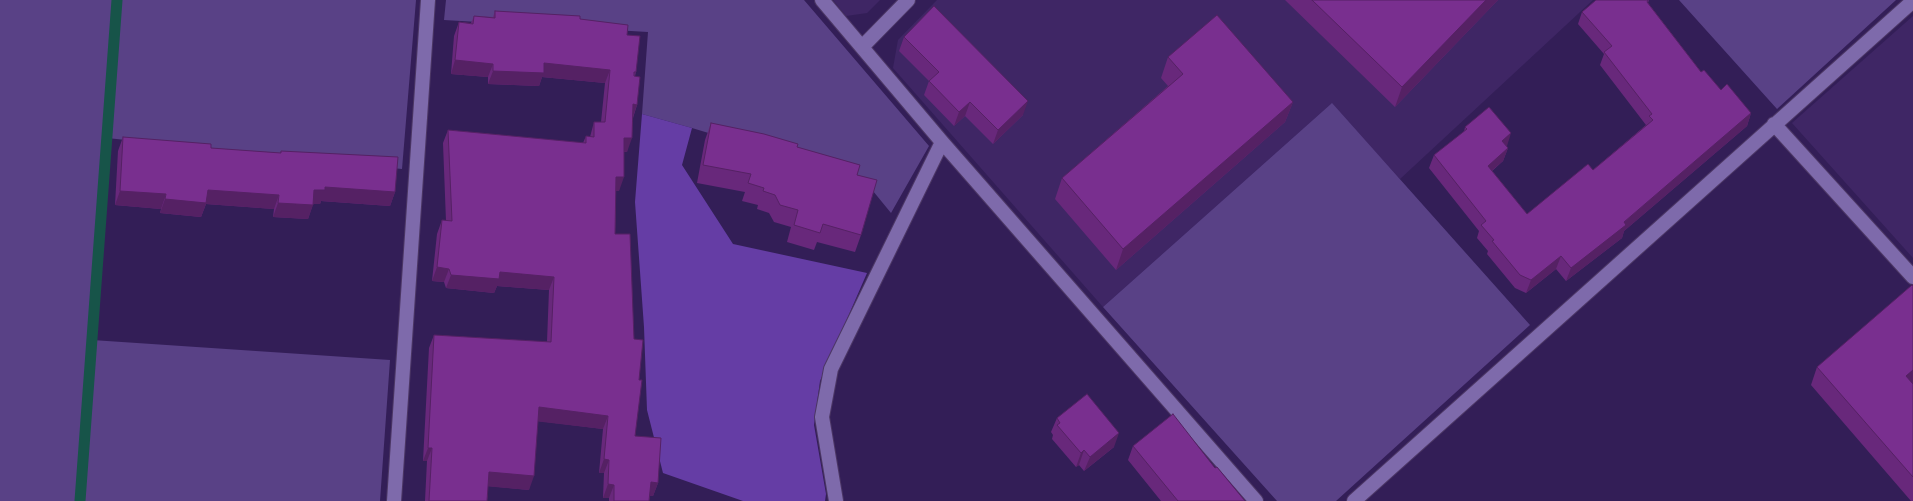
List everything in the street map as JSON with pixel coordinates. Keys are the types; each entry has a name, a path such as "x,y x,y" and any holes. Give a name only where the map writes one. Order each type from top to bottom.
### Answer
{"street":[{"path":"394,501 428,0"},
{"path":"822,0 863,46 942,142 1256,501"},
{"path":"863,46 908,0"},
{"path":"1354,501 1913,1"},
{"path":"1774,124 1913,277"},
{"path":"836,501 822,417 831,369 942,142"}],"shaded area":[{"path":"0,0 416,0 402,169 107,138 92,340 390,360 380,501 0,501"},
{"path":"446,0 804,0 929,146 891,213 864,180 642,114 648,32 444,20"},
{"path":"833,0 880,0 867,13 846,16"},
{"path":"937,0 1593,0 1400,179 1331,104 1103,307 893,68 898,40"},
{"path":"1679,0 1896,0 1777,109"},
{"path":"1913,16 1913,258 1792,123"},
{"path":"1332,103 1530,325 1336,501 1277,501 1103,307"},
{"path":"642,114 692,128 682,165 733,244 867,273 820,381 814,425 826,494 825,501 743,501 663,473 647,410 644,327 635,202"}],"building":[{"path":"1312,0 1486,0 1402,87"},
{"path":"1596,0 1648,0 1647,2 1701,72 1704,70 1721,90 1727,84 1751,113 1624,222 1626,225 1571,268 1561,256 1531,280 1520,275 1492,241 1494,240 1481,225 1486,221 1434,155 1467,129 1465,127 1489,107 1511,133 1502,141 1508,148 1488,166 1527,214 1588,164 1593,170 1653,120 1649,116 1652,114 1604,52 1612,46 1582,12"},
{"path":"934,6 1028,101 998,130 970,102 959,112 929,81 939,72 904,37"},
{"path":"495,11 580,16 580,19 628,25 627,35 640,36 634,76 640,77 637,105 633,104 632,138 624,138 624,177 616,177 615,234 630,234 634,339 643,340 639,380 642,380 635,436 661,438 658,483 651,482 649,501 614,501 614,485 608,484 609,460 604,459 608,416 539,407 534,476 489,472 487,501 429,501 432,448 428,448 434,335 551,342 554,277 500,272 499,279 451,275 449,269 437,267 442,220 452,221 448,130 586,143 586,136 594,137 594,122 605,122 610,70 544,63 544,73 493,71 493,64 455,60 459,22 473,24 474,16 495,18"},
{"path":"1217,15 1293,102 1123,249 1062,178 1183,74 1168,57"},
{"path":"711,123 764,134 798,144 797,147 860,165 857,175 877,180 861,235 823,224 820,233 794,225 798,210 780,205 775,195 763,191 764,188 748,183 751,174 703,165"},
{"path":"123,137 211,144 211,148 281,153 281,151 398,157 395,192 325,187 325,190 314,190 313,205 278,203 279,195 208,190 206,203 165,199 166,194 120,191"},
{"path":"1912,285 1913,370 1906,376 1913,384 1913,477 1817,367"},
{"path":"1087,394 1119,433 1090,457 1084,450 1081,453 1057,425 1060,423 1057,418"},
{"path":"1173,414 1215,468 1217,467 1245,501 1178,501 1133,446"}],"waterway":[{"path":"80,501 117,0"}]}
